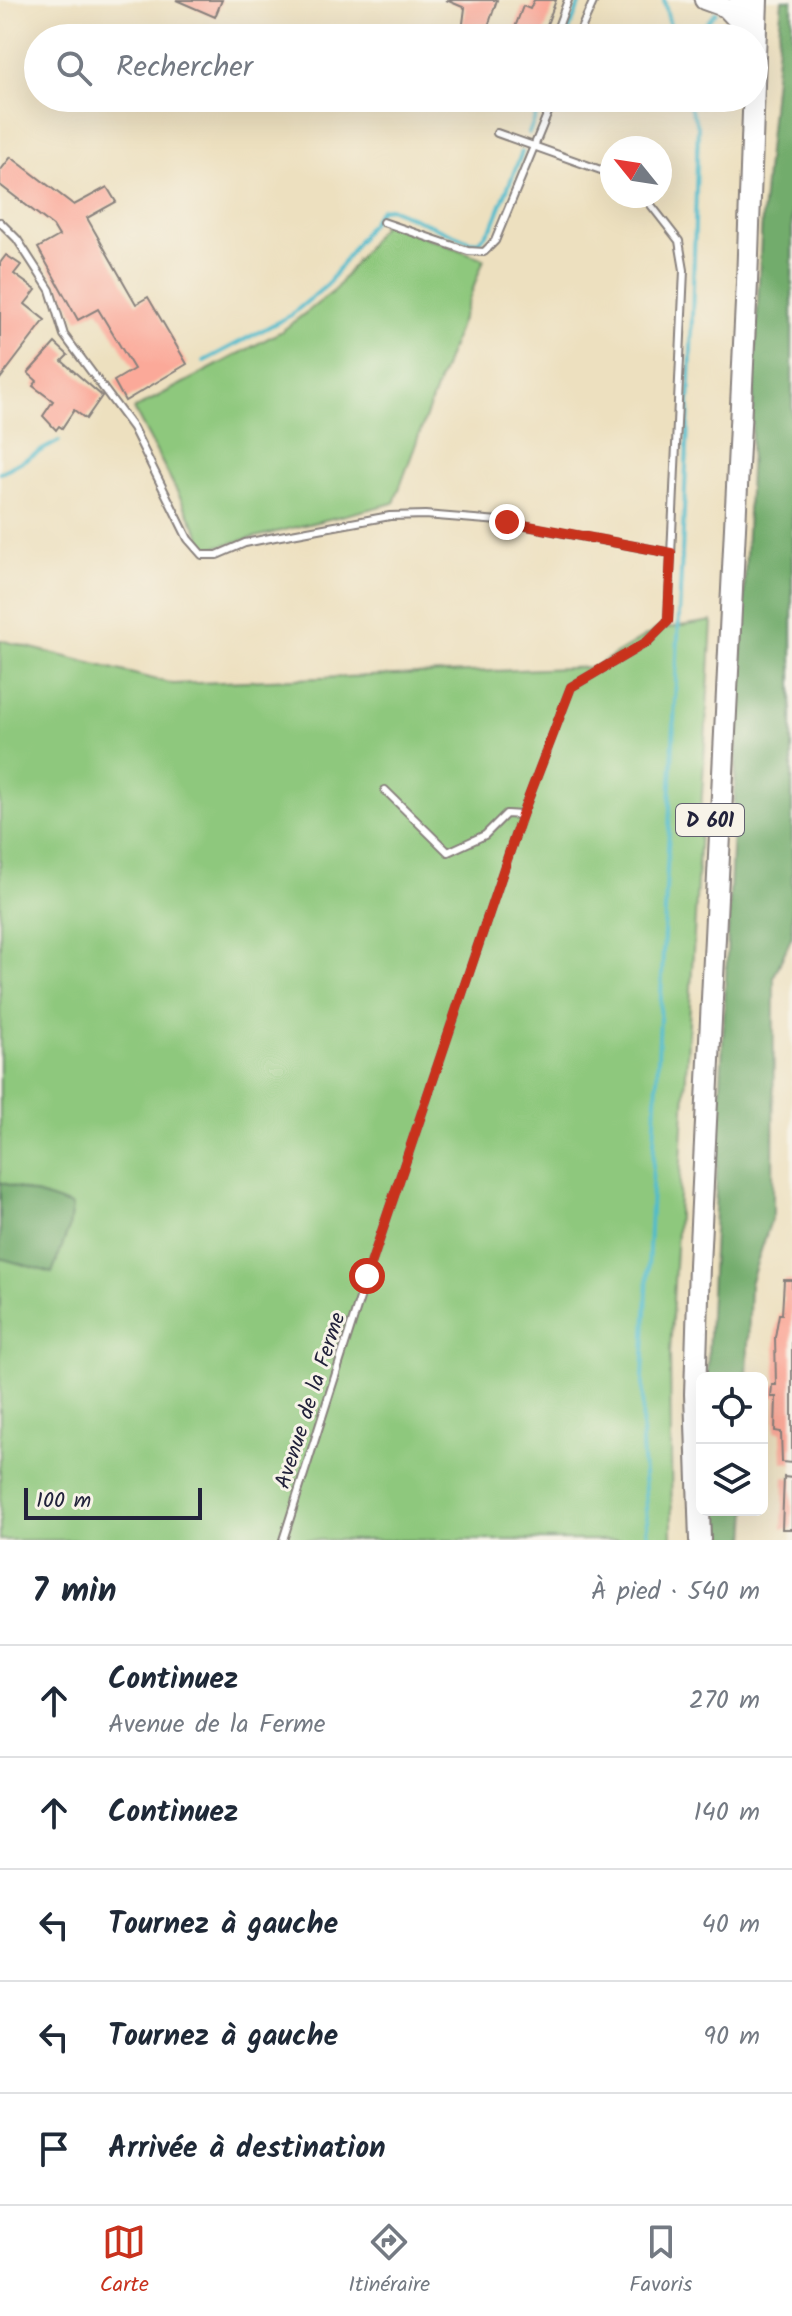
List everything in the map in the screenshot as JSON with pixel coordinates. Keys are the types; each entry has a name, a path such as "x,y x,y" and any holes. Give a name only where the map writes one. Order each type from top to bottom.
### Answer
{"main road":[{"path":"704,0 726,8 736,24"},
{"path":"740,0 740,24"},
{"name":"D 601","path":"756,24 757,0"},
{"name":"D 601","path":"689,1540 685,1371 740,223 743,112"},
{"name":"D 601","path":"700,1540 695,1448 699,1280 753,112"}],"lane":[{"path":"559,24 568,0"},
{"path":"583,24 594,0"},
{"path":"383,222 468,251 484,252 495,241 548,112"},
{"path":"497,133 600,170"},
{"path":"0,222 17,239 50,290 64,335 122,411 191,544 206,556 275,537 390,516 425,515 499,521 671,553 683,254 675,232 654,208"},
{"name":"Avenue de la Ferme","path":"283,1540 367,1276 522,815 571,687 647,642 668,621 671,553"},
{"path":"385,790 448,852 485,835 506,814 522,815"}],"green space":[{"path":"782,0 792,0 792,936 774,976 773,1214 750,1284 747,1372 707,1372 762,216"},
{"path":"385,222 484,259 394,503 207,549 134,409 282,331 334,291"},
{"path":"712,621 670,1353 672,1540 0,1540 0,640 173,684 594,667 656,630"},
{"path":"0,1182 72,1206 69,1228 52,1273 0,1258"},
{"path":"709,1516 748,1516 746,1540 711,1540"}],"building":[{"path":"176,0 222,0 215,17"},
{"path":"446,0 497,0 489,24 463,24 465,8"},
{"path":"534,0 556,0 547,24 516,24 523,6 530,9"},
{"path":"11,157 74,205 107,187 116,202 87,218 136,304 148,297 187,364 125,401 114,381 134,369 98,309 78,320 38,248 59,236 53,226 0,185 0,171"},
{"path":"6,255 21,265 14,274 36,290 25,304 45,320 0,379 0,263"},
{"path":"55,343 68,355 62,361 102,396 86,419 74,410 62,428 59,426 56,430 43,416 53,401 33,386 37,381 28,373"},
{"path":"784,1280 792,1280 792,1463 782,1462 781,1432 775,1431 776,1397 771,1397 772,1385 776,1385 775,1337 779,1314 782,1314"},
{"path":"784,1477 792,1478 792,1529 782,1529"}],"waterway":[{"path":"572,24 581,0"},
{"path":"664,0 670,24"},
{"path":"706,24 716,12"},
{"path":"529,133 537,112"},
{"path":"648,1540 642,1444 643,1376 690,383 698,126 692,112"},
{"path":"204,361 291,315 327,285 381,209 389,208 469,241 479,242 493,225 522,152"},
{"path":"0,473 59,441"}],"route":[{"path":"367,1276 522,815 571,687 647,642 668,621 671,553 507,522"}]}
